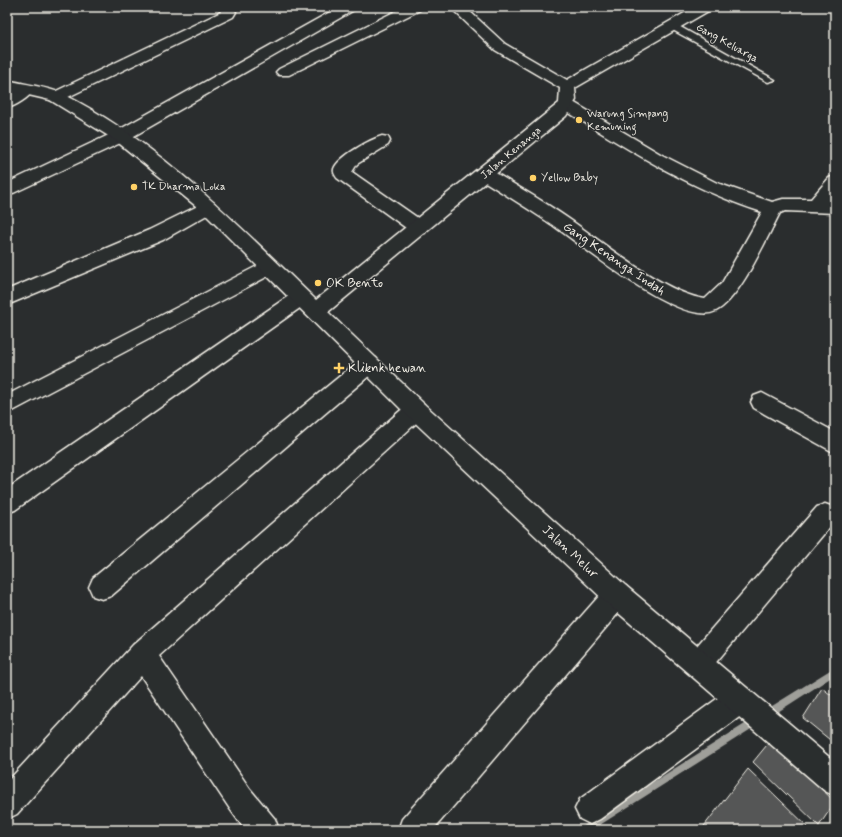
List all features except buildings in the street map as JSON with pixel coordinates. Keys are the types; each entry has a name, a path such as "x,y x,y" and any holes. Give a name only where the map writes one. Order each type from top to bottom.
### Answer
{"street":[{"path":"56,97 228,14 229,12 225,7"},
{"path":"7,190 121,136 349,7"},
{"path":"284,72 415,7"},
{"path":"457,7 500,47 567,86 569,96 567,105 656,159 711,187 744,200 778,207 816,205 835,207"},
{"path":"567,86 705,7"},
{"name":"Jalan Melur","path":"7,85 56,97 121,136 208,207 416,410 617,595 835,781"},
{"path":"7,103 26,90"},
{"name":"Jalan Kenanga","path":"7,502 308,305 419,228 567,105"},
{"path":"382,141 351,160 343,169 343,174 419,228"},
{"name":"Gang Kenanga Indah","path":"485,174 558,220 647,284 687,304 707,306 716,302 729,288 778,207"},
{"path":"816,205 835,182"},
{"path":"7,298 156,235 208,207"},
{"path":"7,405 269,267"},
{"path":"102,587 369,364"},
{"path":"762,402 835,443"},
{"path":"7,804 142,654 416,410"},
{"path":"698,664 825,515"},
{"path":"413,830 617,595"},
{"path":"142,654 240,799 264,830"},
{"path":"590,809 744,704"}],"lane":[{"name":"Gang Keluarga","path":"672,26 771,80"}],"waterway":[{"path":"767,714 835,671"},
{"path":"585,830 756,721"}],"place":[{"name":"Warung Simpang Kemuning","path":"579,120"},
{"name":"Yellow Baby","path":"533,178"},
{"name":"TK Dharma Loka","path":"134,187"},
{"name":"OK Bento","path":"318,283"},
{"name":"Kliknk hewan","path":"339,368"}]}
